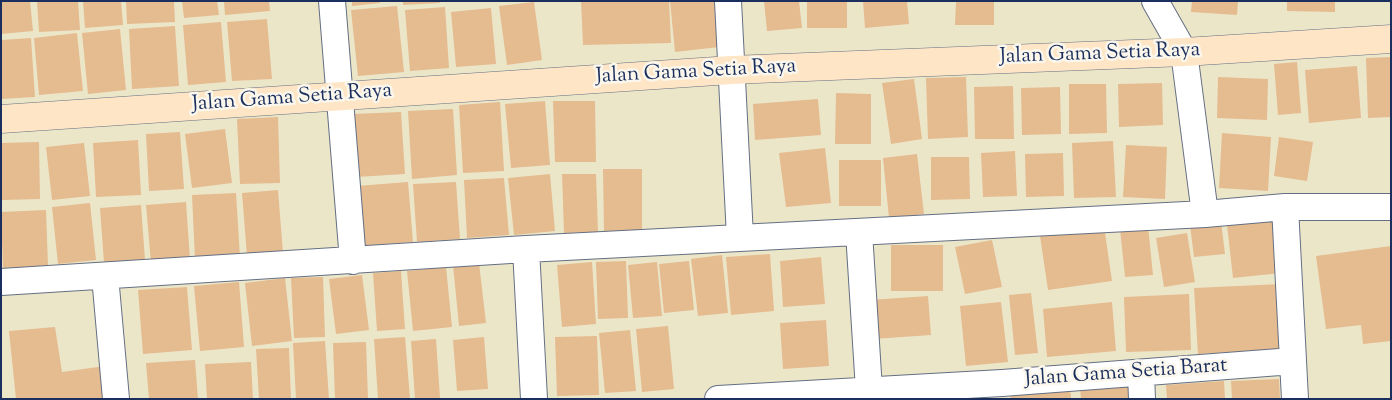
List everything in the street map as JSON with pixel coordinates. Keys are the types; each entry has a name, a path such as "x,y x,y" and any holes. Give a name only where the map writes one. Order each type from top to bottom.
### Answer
{"street":[{"path":"332,1 353,261"},
{"path":"728,1 740,237"},
{"path":"1155,1 1184,52 1205,214"},
{"name":"Jalan Gama Setia Raya","path":"1,119 731,70 1184,52 1391,39"},
{"path":"1286,207 1295,399"},
{"path":"1,282 526,249 1205,214 1286,207 1391,207"},
{"path":"859,232 869,390"},
{"path":"526,249 534,399"},
{"path":"105,276 116,399"},
{"name":"Jalan Gama Setia Barat","path":"718,399 869,390 1002,391 1141,373 1293,361"},
{"path":"1141,373 1142,399"}],"building":[{"path":"1,1 30,1 33,31 1,34"},
{"path":"37,1 78,1 80,30 39,32"},
{"path":"83,1 121,1 123,25 85,28"},
{"path":"126,1 174,1 175,22 127,24"},
{"path":"182,1 217,1 219,15 184,18"},
{"path":"224,1 269,1 270,11 225,15"},
{"path":"352,1 380,1 380,3 352,6"},
{"path":"403,1 440,1 440,3 403,5"},
{"path":"581,1 669,1 671,43 583,45"},
{"path":"670,1 714,1 719,47 675,52"},
{"path":"764,1 799,1 802,28 767,31"},
{"path":"807,1 847,1 847,28 807,28"},
{"path":"863,1 907,1 909,24 865,28"},
{"path":"956,1 994,1 994,25 955,25"},
{"path":"1192,1 1238,1 1237,15 1191,12"},
{"path":"1287,1 1335,1 1335,12 1287,11"},
{"path":"534,2 542,60 507,65 499,6"},
{"path":"397,6 404,72 358,76 351,10"},
{"path":"445,7 449,68 410,71 405,10"},
{"path":"491,8 496,64 456,67 451,12"},
{"path":"267,19 272,79 232,81 227,22"},
{"path":"221,22 226,82 188,85 183,25"},
{"path":"175,26 179,86 132,89 129,29"},
{"path":"120,29 126,90 88,94 82,33"},
{"path":"77,33 83,91 39,95 34,38"},
{"path":"31,38 35,97 1,99 1,40"},
{"path":"1391,57 1391,117 1368,118 1366,58"},
{"path":"1297,62 1301,113 1278,115 1274,64"},
{"path":"1357,66 1361,118 1309,123 1305,70"},
{"path":"966,77 968,137 928,139 926,78"},
{"path":"1218,77 1268,79 1267,120 1217,118"},
{"path":"914,79 922,139 891,144 882,83"},
{"path":"1162,83 1163,125 1119,127 1118,84"},
{"path":"1069,84 1106,84 1107,133 1069,134"},
{"path":"1013,86 1014,139 975,139 974,87"},
{"path":"1060,87 1061,134 1022,135 1021,88"},
{"path":"836,93 871,94 871,144 835,144"},
{"path":"818,99 821,135 755,140 753,104"},
{"path":"545,101 550,165 511,168 505,104"},
{"path":"553,101 595,101 596,162 555,162"},
{"path":"500,102 504,171 463,173 459,105"},
{"path":"453,109 457,175 412,179 408,111"},
{"path":"401,112 405,174 356,177 353,114"},
{"path":"278,117 280,183 240,184 237,119"},
{"path":"225,129 232,183 192,188 185,134"},
{"path":"180,132 184,189 149,191 146,134"},
{"path":"1222,133 1271,137 1268,191 1219,188"},
{"path":"1279,137 1313,142 1307,181 1274,176"},
{"path":"138,140 141,195 96,197 93,143"},
{"path":"1113,141 1116,197 1074,198 1072,143"},
{"path":"39,142 40,199 2,200 1,143"},
{"path":"84,143 90,196 52,200 46,147"},
{"path":"1126,145 1167,147 1165,199 1123,197"},
{"path":"825,148 831,203 786,207 779,153"},
{"path":"1015,151 1017,196 983,197 981,153"},
{"path":"1063,153 1064,196 1026,197 1025,154"},
{"path":"917,154 924,214 889,218 883,158"},
{"path":"931,157 969,157 970,199 931,200"},
{"path":"839,160 881,160 881,206 839,206"},
{"path":"603,169 642,169 642,231 604,231"},
{"path":"550,174 555,231 514,235 508,178"},
{"path":"562,174 596,174 598,232 564,233"},
{"path":"504,178 509,235 467,238 464,180"},
{"path":"408,182 413,242 362,246 357,186"},
{"path":"456,182 460,239 417,242 413,184"},
{"path":"278,190 283,253 247,256 242,193"},
{"path":"236,193 240,257 195,259 192,195"},
{"path":"186,202 190,260 151,263 146,205"},
{"path":"90,203 96,260 58,264 52,207"},
{"path":"141,205 145,260 104,263 100,208"},
{"path":"46,210 48,266 3,268 1,212"},
{"path":"1275,220 1281,273 1233,278 1227,225"},
{"path":"1221,221 1225,254 1194,257 1190,225"},
{"path":"1104,226 1112,281 1048,290 1040,236"},
{"path":"1148,226 1153,275 1125,277 1120,229"},
{"path":"1187,233 1195,282 1164,287 1156,238"},
{"path":"992,240 1002,287 965,294 955,247"},
{"path":"891,245 943,245 943,291 891,291"},
{"path":"1391,246 1391,341 1363,344 1361,325 1326,329 1316,256"},
{"path":"770,254 774,311 731,315 726,257"},
{"path":"722,255 728,313 698,316 691,259"},
{"path":"821,257 825,304 783,307 780,261"},
{"path":"626,261 628,318 598,319 596,262"},
{"path":"689,261 694,310 664,313 659,264"},
{"path":"592,262 596,324 562,327 557,265"},
{"path":"657,262 662,316 633,318 628,265"},
{"path":"479,263 486,323 459,326 453,265"},
{"path":"446,267 452,327 413,331 407,271"},
{"path":"401,271 405,329 377,331 373,273"},
{"path":"362,275 369,330 336,334 329,279"},
{"path":"323,277 325,337 294,338 291,278"},
{"path":"285,278 292,341 252,346 245,283"},
{"path":"239,282 244,347 200,351 194,286"},
{"path":"1281,284 1285,349 1198,354 1194,288"},
{"path":"187,287 192,350 143,354 138,290"},
{"path":"1031,293 1038,353 1015,355 1009,295"},
{"path":"1189,294 1191,350 1126,352 1124,297"},
{"path":"928,296 931,335 873,339 870,300"},
{"path":"1001,302 1008,362 966,366 960,306"},
{"path":"1112,302 1116,351 1047,357 1043,309"},
{"path":"826,320 829,366 783,369 780,323"},
{"path":"668,326 674,389 642,392 636,329"},
{"path":"55,327 62,372 105,366 108,399 16,399 9,331"},
{"path":"630,330 636,391 605,393 599,333"},
{"path":"597,336 599,395 557,396 555,337"},
{"path":"405,337 410,399 378,399 374,339"},
{"path":"484,337 488,389 457,391 453,340"},
{"path":"436,339 440,398 415,399 411,341"},
{"path":"325,341 329,399 296,399 293,343"},
{"path":"366,342 368,399 335,399 333,343"},
{"path":"289,348 291,399 259,399 256,349"},
{"path":"195,360 198,399 149,399 146,363"},
{"path":"251,362 253,399 207,399 205,364"},
{"path":"1279,379 1280,399 1232,399 1231,381"},
{"path":"1224,381 1225,399 1167,399 1166,385"},
{"path":"1136,385 1137,399 1081,399 1080,387"},
{"path":"1070,387 1071,399 1011,399 1010,394"}]}
